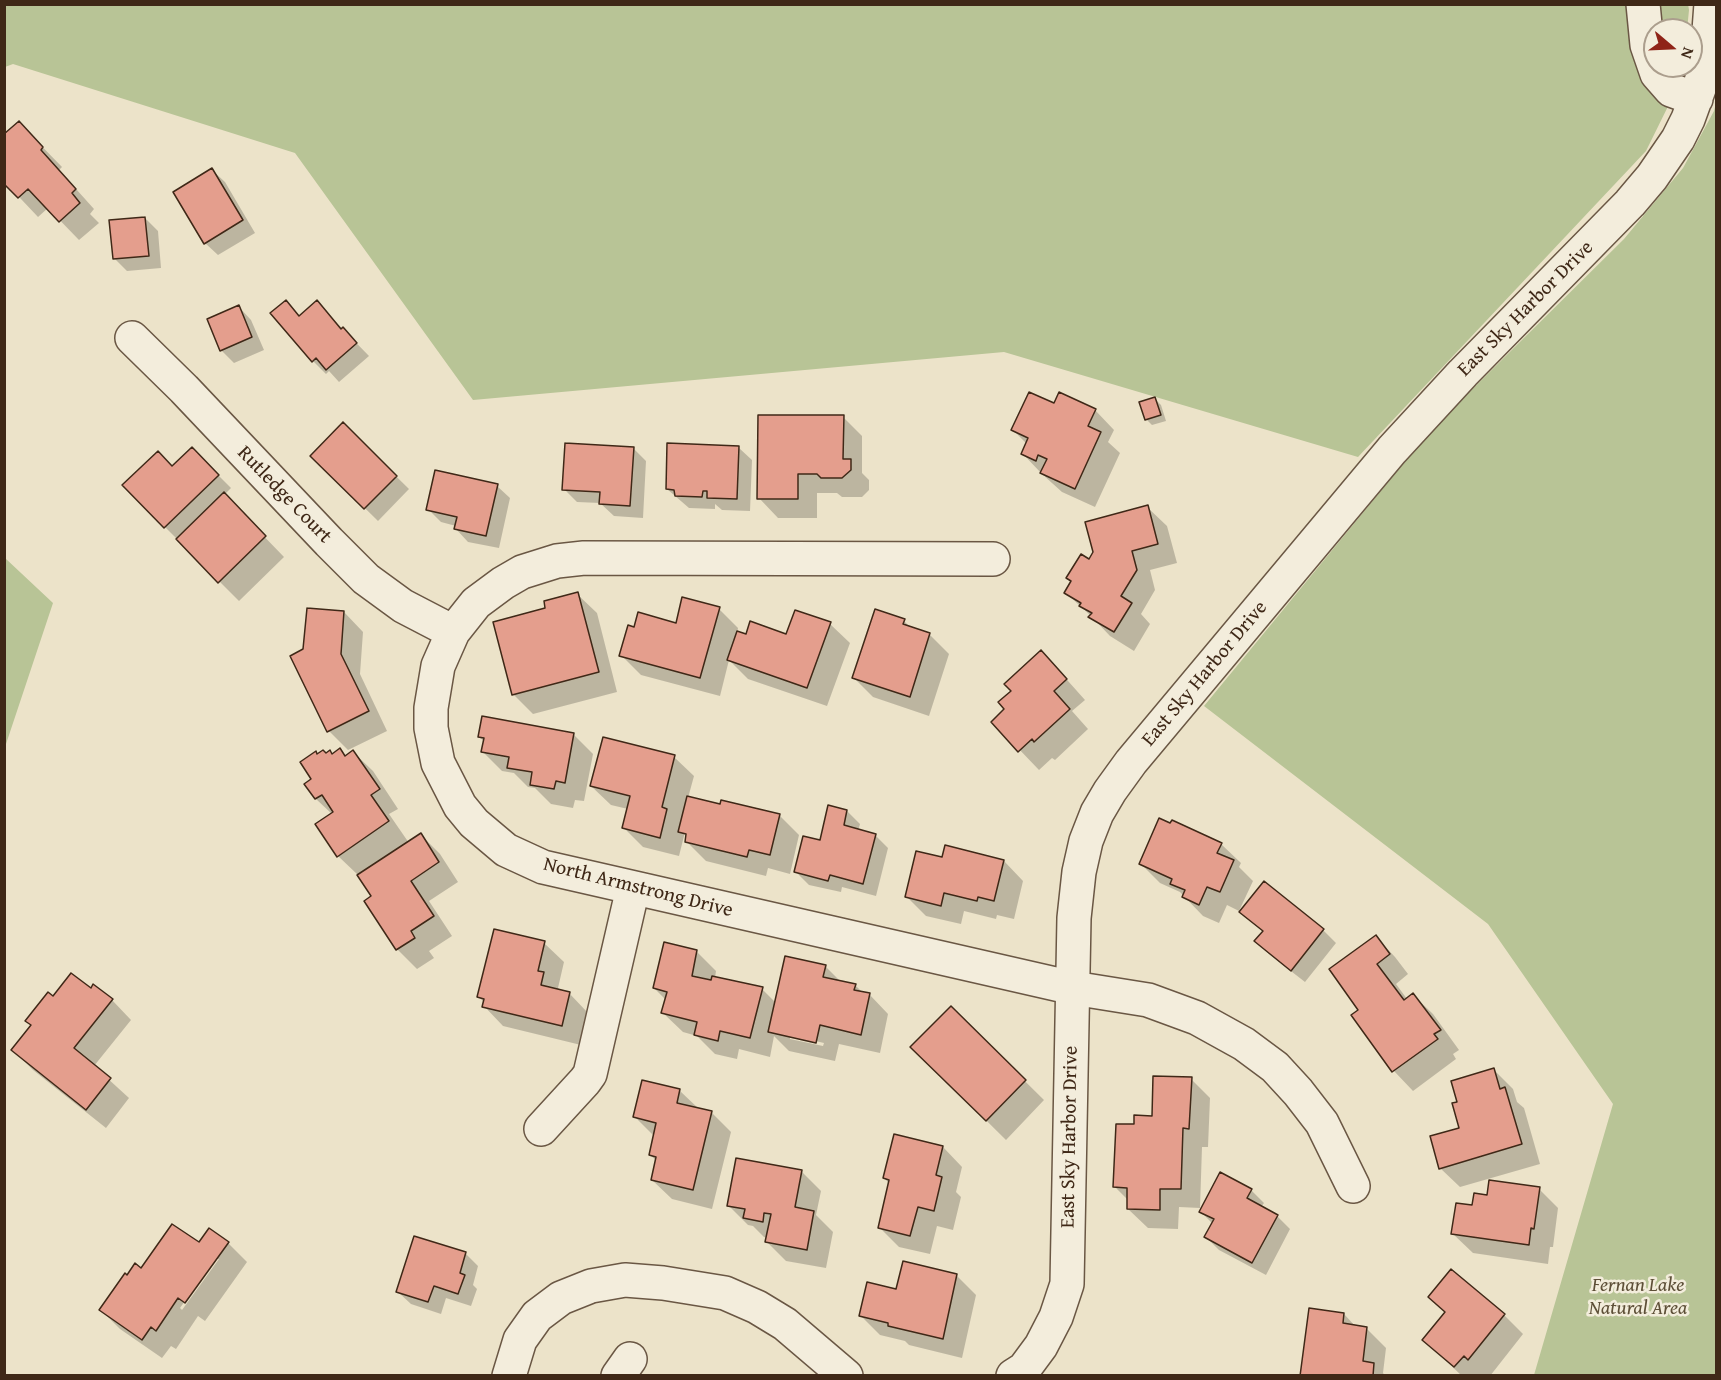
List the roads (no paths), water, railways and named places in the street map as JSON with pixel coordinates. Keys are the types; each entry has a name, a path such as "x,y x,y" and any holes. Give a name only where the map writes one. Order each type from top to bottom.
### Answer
{"street":[{"path":"1643,4 1647,45 1657,74 1671,90 1696,99"},
{"name":"East Sky Harbor Drive","path":"1013,1376 1023,1369 1041,1346 1056,1317 1067,1284 1074,918 1079,872 1086,841 1097,813 1131,762 1425,413 1630,203 1666,159 1696,99 1707,57 1711,4"},
{"name":"Rutledge Court","path":"132,338 366,579 403,606 453,632"},
{"name":"North Armstrong Drive","path":"993,559 584,558 557,561 522,572 502,583 476,603 453,632 438,666 431,708 431,728 438,763 460,806 474,824 506,850 543,867 1072,988 1148,1000 1197,1018 1244,1044 1275,1067 1322,1123 1353,1186"},
{"path":"541,1129 590,1074 633,888"},
{"path":"509,1376 520,1340 537,1316 561,1298 591,1286 625,1280 725,1293 746,1302 785,1324 846,1376"}],"park label":[{"name":"Fernan Lake Natural Area","path":"1638,1298"}]}
